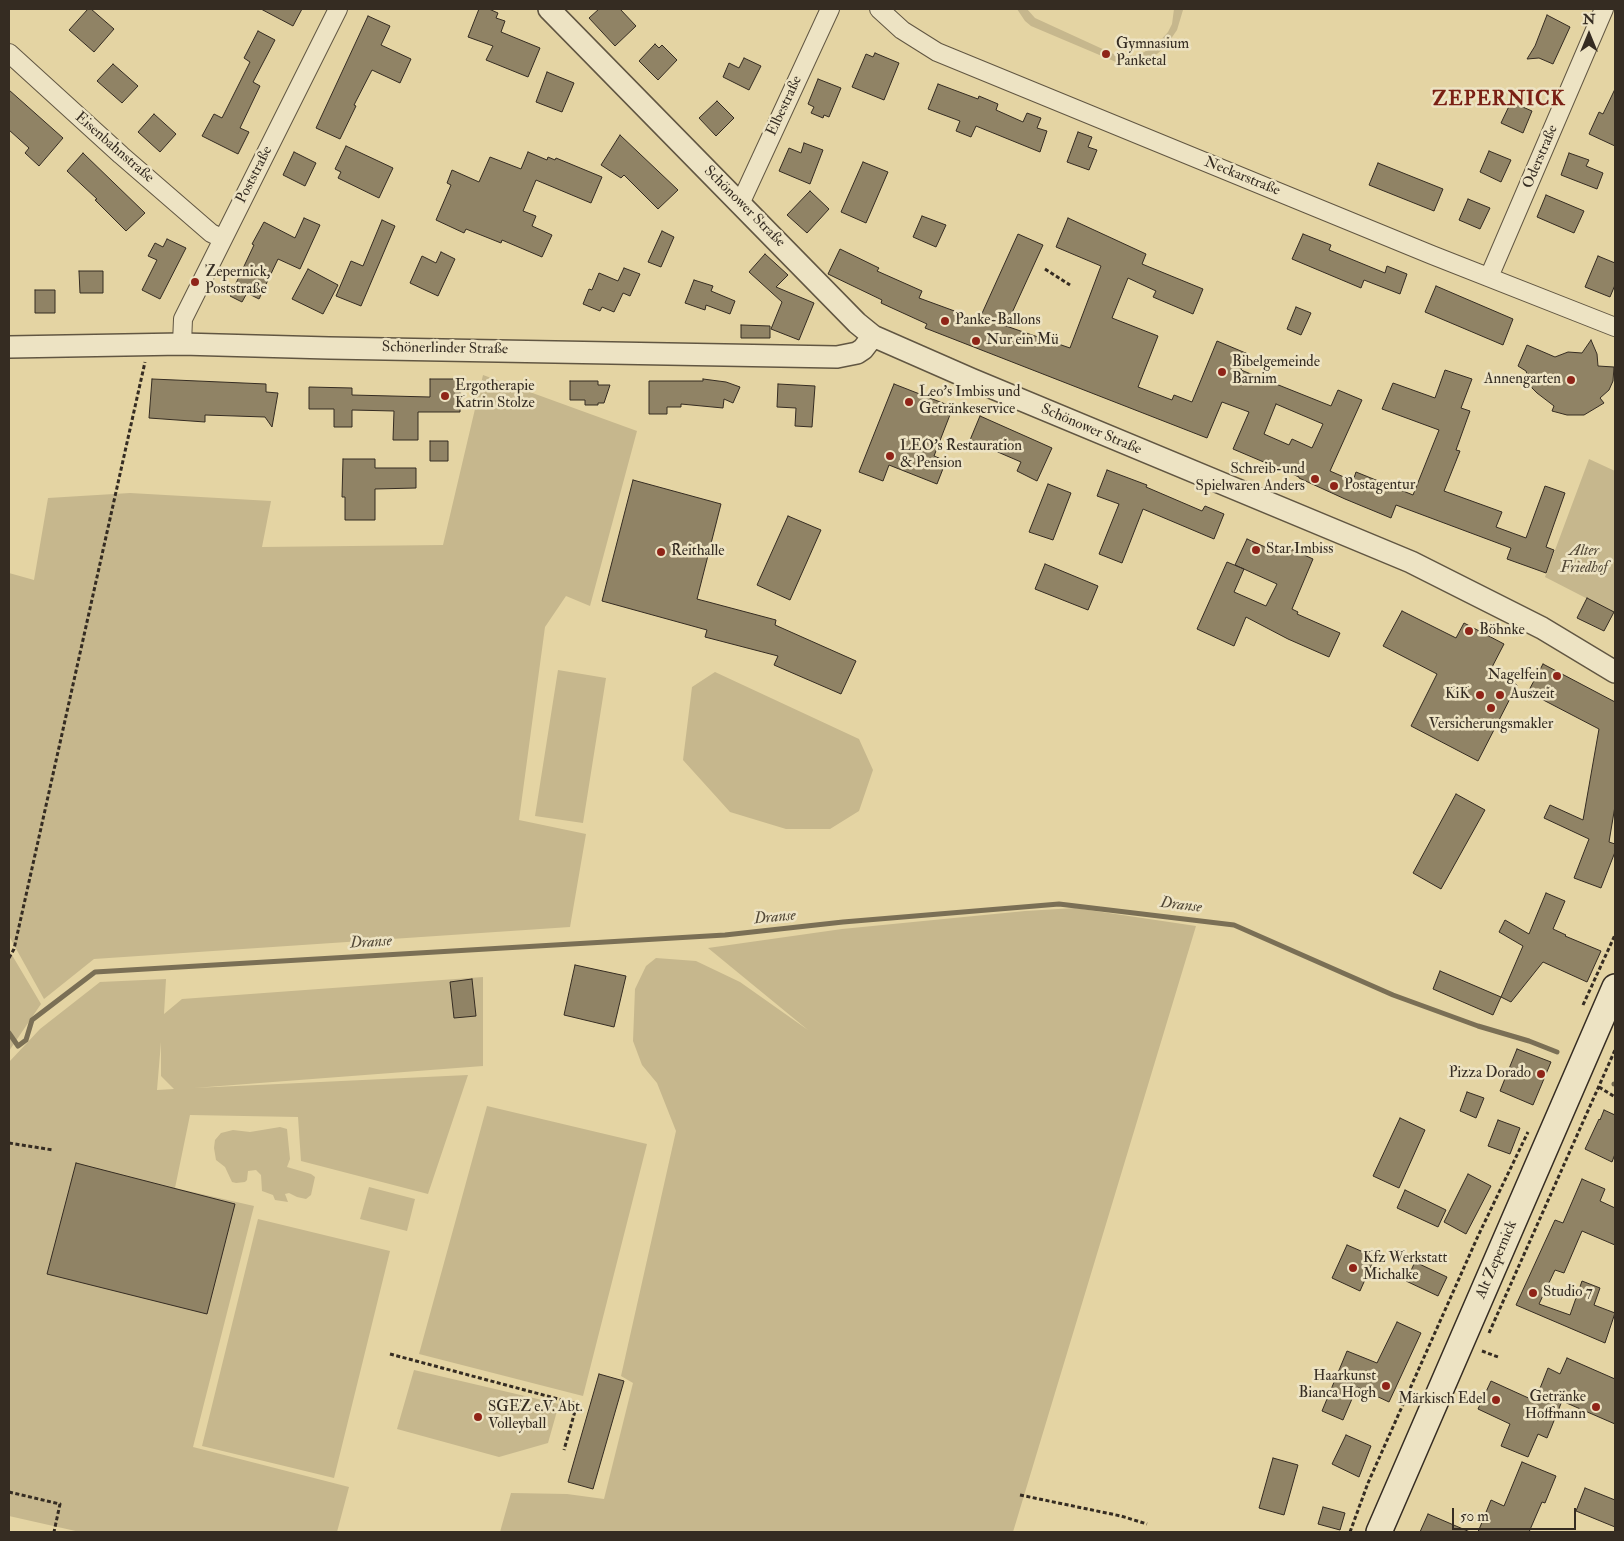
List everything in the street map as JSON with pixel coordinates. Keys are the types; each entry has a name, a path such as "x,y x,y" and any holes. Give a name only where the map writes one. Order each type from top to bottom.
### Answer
{"main road":[{"name":"Alt Zepernick","path":"1379,1532 1615,987"}],"street":[{"name":"Poststraße","path":"182,344 183,319 338,9"},
{"name":"Schönower Straße","path":"549,9 857,323 873,336 996,390 1394,554 1542,628 1615,672"},
{"name":"Elbestraße","path":"740,204 830,9"},
{"name":"Neckarstraße","path":"879,9 902,30 937,52 1432,255 1615,327"},
{"name":"Oderstraße","path":"1489,278 1604,9"},
{"name":"Eisenbahnstraße","path":"9,53 210,233 223,239"},
{"name":"Schönerlinder Straße","path":"9,347 182,344 838,357 857,353 863,349 873,336"}],"path":[{"path":"1045,269 1070,285"},
{"path":"9,958 16,941 147,356"},
{"path":"1582,1006 1615,936"},
{"path":"1489,1335 1615,1050"},
{"path":"1599,1088 1615,1097"},
{"path":"1350,1532 1368,1483 1478,1236 1532,1125"},
{"path":"9,1143 53,1150"},
{"path":"1478,1360 1485,1343"},
{"path":"1482,1351 1498,1358"},
{"path":"390,1354 577,1404 564,1450"},
{"path":"9,1492 60,1504 54,1532"},
{"path":"1020,1495 1121,1516 1147,1524"}],"green space":[{"path":"1017,9 1027,9 1035,18 1120,57 1141,54 1157,44 1168,32 1172,24 1174,9 1183,10 1177,30 1166,46 1157,54 1132,64 1116,62 1031,26"},
{"path":"483,375 637,431 590,606 566,596 545,627 519,820 586,834 570,927 94,959 44,999 9,936 9,573 34,580 48,498 130,493 271,501 262,547 443,545"},
{"name":"Alter Friedhof","path":"1589,459 1615,471 1615,613 1545,577"},
{"path":"558,670 606,678 583,823 535,816"},
{"path":"715,672 859,739 873,770 859,811 830,829 786,829 730,812 683,760 692,687"},
{"path":"1075,908 1196,926 1013,1532 500,1532 511,1493 567,1494 604,1499 633,1383 621,1376 676,1131 657,1083 642,1065 633,1041 635,989 646,966 656,958 696,961 740,982 808,1030 708,948 842,929 1025,911"},
{"path":"9,950 41,1004 9,1051"},
{"path":"483,977 483,1066 194,1088 468,1075 428,1194 301,1161 298,1117 190,1115 175,1188 254,1206 193,1447 349,1487 337,1532 80,1532 9,1516 9,1062 40,1029 100,982 166,979 164,1014 182,999","holes":["161,1042 161,1076 174,1089 157,1090"]},
{"path":"487,1106 647,1144 583,1396 419,1354"},
{"path":"280,1127 287,1129 290,1159 287,1167 315,1177 311,1195 306,1199 289,1193 285,1194 288,1202 275,1200 273,1195 262,1191 261,1175 256,1170 248,1171 245,1182 232,1182 225,1167 216,1160 215,1140 221,1133 233,1130 250,1132"},
{"path":"369,1187 415,1199 407,1231 360,1219"},
{"path":"258,1219 390,1251 334,1478 202,1446"},
{"name":"SGEZ e.V. Abt. Volleyball","path":"414,1370 559,1404 548,1443 499,1457 397,1429"}],"building":[{"path":"88,9 91,9 114,29 94,52 69,30"},
{"path":"261,9 302,9 293,26"},
{"path":"479,9 489,9 498,13 496,18 505,21 501,32 540,48 528,77 486,60 493,46 468,37"},
{"path":"599,9 620,9 636,26 615,46 589,18"},
{"path":"1547,15 1570,27 1553,64 1539,58 1527,59 1535,46"},
{"path":"368,16 390,26 381,45 411,59 400,83 372,70 354,105 356,106 340,139 316,128"},
{"path":"258,31 275,40 253,82 260,86 240,128 249,132 238,154 202,136 214,114 222,118 250,62 244,58"},
{"path":"655,44 659,48 662,45 677,60 658,80 639,61"},
{"path":"875,53 899,63 884,100 852,87 866,54 873,57"},
{"path":"744,58 761,66 749,90 723,77 729,63 739,68"},
{"path":"113,64 138,86 122,103 97,81"},
{"path":"547,72 574,83 562,112 536,102"},
{"path":"818,79 841,88 829,117 824,115 823,118 811,113 814,107 808,104"},
{"path":"938,84 978,99 979,96 998,104 996,110 1023,122 1027,113 1041,118 1037,128 1047,131 1040,152 976,126 971,137 956,131 960,121 928,109"},
{"path":"1615,89 1615,146 1589,134 1599,112 1603,114"},
{"path":"9,90 63,138 39,166 25,153 29,148 9,130"},
{"path":"717,101 734,118 716,136 699,118"},
{"path":"1511,102 1532,111 1523,133 1501,123"},
{"path":"154,114 176,134 160,152 138,132"},
{"path":"1078,132 1092,137 1088,147 1097,150 1089,170 1067,162"},
{"path":"620,135 678,190 658,209 624,175 621,178 601,165"},
{"path":"804,143 823,150 810,184 779,171 789,148 801,153"},
{"path":"346,146 393,168 379,198 338,178 341,172 335,169"},
{"path":"1489,151 1511,160 1501,182 1480,172"},
{"path":"294,152 316,163 305,186 283,175"},
{"path":"528,152 547,160 548,157 555,160 556,158 602,177 591,203 536,180 523,211 536,216 532,226 552,235 542,257 502,240 501,243 466,229 464,233 436,220 451,185 447,183 452,170 479,182 490,157 521,169"},
{"path":"83,153 145,213 126,231 95,200 97,199 67,171"},
{"path":"1569,153 1589,160 1586,166 1603,173 1597,189 1561,175"},
{"path":"863,162 888,172 866,223 841,212"},
{"path":"1378,163 1443,189 1434,211 1369,185"},
{"path":"810,191 829,209 807,233 787,215"},
{"path":"1546,195 1584,211 1574,233 1537,217"},
{"path":"1468,199 1490,208 1480,229 1459,220"},
{"path":"922,216 946,225 936,247 913,237"},
{"path":"304,218 320,225 300,269 278,259 259,299 247,293 242,302 230,296 254,245 252,244 264,222 295,238"},
{"path":"1068,218 1146,254 1142,264 1203,289 1193,314 1153,297 1156,291 1128,278 1112,318 1158,336 1138,387 1172,400 1174,395 1192,402 1217,341 1248,354 1241,370 1331,406 1338,390 1362,400 1330,471 1353,481 1356,472 1413,495 1439,430 1382,409 1393,383 1435,398 1445,370 1472,379 1461,408 1470,411 1456,450 1460,451 1444,491 1502,512 1496,527 1526,538 1545,486 1565,493 1546,547 1554,550 1546,573 1507,559 1511,548 1396,505 1391,518 1233,449 1249,412 1222,402 1207,438 925,328 927,324 881,303 882,300 828,274 840,249 879,268 877,271 922,291 919,298 979,320 1018,234 1043,245 1006,326 1070,348 1101,266 1056,247","holes":["1276,404 1323,424 1312,448 1292,439 1289,445 1264,434"]},
{"path":"382,220 395,226 361,306 336,296 351,261 363,266"},
{"path":"662,231 674,237 661,267 648,262"},
{"path":"1303,234 1331,245 1329,250 1385,273 1387,266 1407,274 1400,294 1364,280 1361,288 1292,259"},
{"path":"167,239 186,248 160,299 142,290 157,260 148,256 155,243 163,247"},
{"path":"441,252 455,259 438,296 410,283 422,256 436,263"},
{"path":"765,254 788,275 776,287 814,303 799,340 771,329 782,302 749,272"},
{"path":"1598,256 1615,263 1615,285 1610,297 1585,287"},
{"path":"624,268 640,274 630,296 623,293 614,312 602,307 600,311 583,304 589,289 592,290 599,273 618,281"},
{"path":"308,269 338,285 323,314 292,299"},
{"path":"79,271 103,271 103,293 80,293"},
{"path":"694,280 713,286 711,291 735,301 730,314 706,305 705,310 685,303"},
{"path":"1436,286 1513,319 1503,345 1425,312"},
{"path":"35,290 55,290 55,313 35,313"},
{"path":"1296,307 1311,313 1301,335 1287,329"},
{"path":"741,325 770,326 770,338 741,338"},
{"name":"Annengarten","path":"1591,340 1597,354 1598,366 1614,367 1613,381 1609,390 1600,398 1604,403 1584,415 1567,415 1552,411 1554,406 1532,388 1526,371 1518,366 1527,345 1555,357 1568,352 1582,353"},
{"path":"152,379 266,384 266,392 278,393 272,427 265,417 205,415 205,422 149,418"},
{"path":"430,379 460,379 460,412 418,412 418,440 393,440 394,411 352,410 352,427 334,427 334,409 309,409 309,387 352,388 352,395 430,397"},
{"path":"703,379 726,382 740,387 733,403 724,399 723,408 681,404 681,407 667,407 667,414 649,414 649,381 703,381"},
{"path":"570,381 598,381 598,385 610,385 604,403 585,405 585,400 570,400"},
{"path":"778,384 815,386 812,427 795,426 796,408 777,407"},
{"path":"894,384 953,407 934,456 946,461 937,484 889,465 883,481 859,472"},
{"path":"980,416 1052,448 1037,481 1017,471 1021,462 970,440"},
{"path":"430,441 448,441 448,461 430,461"},
{"path":"343,459 375,459 375,468 416,468 416,488 375,489 375,520 345,520 345,497 342,497"},
{"path":"1107,470 1147,485 1146,487 1202,511 1205,506 1224,514 1214,539 1143,509 1122,563 1099,554 1119,504 1097,496"},
{"name":"Reithalle","path":"633,480 721,504 697,599 776,620 775,625 856,661 841,694 774,665 778,656 705,637 707,630 602,601"},
{"path":"1048,484 1071,493 1053,540 1029,532"},
{"path":"788,516 821,530 790,600 757,585"},
{"path":"1247,539 1281,554 1284,546 1313,559 1292,609 1298,612 1297,614 1340,633 1329,657 1288,639 1246,617 1234,646 1197,629 1227,562 1242,568 1235,565","holes":["1244,569 1277,584 1266,606 1234,592"]},
{"path":"1045,564 1098,586 1088,610 1035,589"},
{"path":"1587,598 1614,612 1604,631 1577,618"},
{"path":"1402,611 1456,638 1464,623 1504,644 1490,671 1517,685 1478,761 1411,726 1437,674 1383,646"},
{"path":"1543,664 1615,702 1615,806 1609,842 1615,844 1615,852 1601,888 1574,878 1589,839 1544,818 1550,805 1583,820 1599,729 1528,692"},
{"path":"1456,794 1485,810 1441,889 1413,873"},
{"path":"1546,893 1565,901 1553,929 1601,951 1587,982 1543,962 1511,1002 1501,997 1523,946 1499,932 1505,920 1529,934"},
{"path":"575,965 626,976 614,1027 564,1015"},
{"path":"1440,971 1501,997 1493,1015 1433,989"},
{"path":"472,979 476,1016 454,1018 450,982"},
{"path":"1517,1049 1551,1062 1533,1105 1500,1091"},
{"path":"1467,1092 1484,1098 1476,1118 1460,1111"},
{"path":"1604,1110 1615,1115 1615,1154 1612,1162 1585,1149"},
{"path":"1400,1118 1425,1130 1399,1188 1373,1176"},
{"path":"1498,1120 1520,1128 1510,1154 1488,1146"},
{"path":"76,1163 235,1204 207,1314 47,1274"},
{"path":"1468,1174 1491,1186 1466,1234 1444,1222"},
{"path":"1582,1179 1605,1189 1600,1201 1615,1208 1615,1245 1582,1231 1564,1273 1555,1270 1539,1304 1570,1315 1582,1281 1600,1288 1594,1305 1615,1313 1605,1343 1516,1305 1555,1220 1563,1223"},
{"path":"1405,1190 1446,1210 1438,1227 1397,1208"},
{"name":"Kfz Werkstatt Michalke","path":"1347,1245 1375,1257 1360,1291 1332,1278"},
{"path":"1415,1262 1447,1277 1438,1296 1406,1281"},
{"path":"1397,1322 1421,1333 1389,1402 1357,1387 1343,1420 1322,1411 1347,1351 1377,1363"},
{"path":"1567,1358 1615,1379 1615,1424 1562,1401 1547,1438 1538,1434 1528,1457 1501,1446 1510,1424 1478,1409 1491,1381 1535,1401 1548,1368 1560,1374"},
{"path":"599,1374 624,1381 593,1489 568,1482"},
{"path":"1346,1435 1371,1446 1359,1477 1332,1464"},
{"path":"1273,1458 1298,1465 1284,1515 1259,1508"},
{"path":"1522,1462 1556,1476 1545,1503 1542,1502 1529,1532 1478,1532 1491,1500 1504,1506"},
{"path":"1585,1488 1615,1500 1615,1527 1576,1511"},
{"path":"1323,1507 1345,1513 1340,1530 1318,1524"},
{"path":"1428,1514 1470,1532 1420,1532"}],"waterway":[{"name":"Dranse","path":"9,1033 18,1046 26,1040 32,1020 95,972 725,935 843,922 1059,904 1234,925 1393,995 1557,1052"}],"place":[{"name":"Gymnasium Panketal","path":"1106,54"},
{"name":"Zepernick, Poststraße","path":"195,282"},
{"name":"Panke-Ballons","path":"945,321"},
{"name":"Nur ein Mü","path":"976,341"},
{"name":"Bibelgemeinde Barnim","path":"1222,372"},
{"name":"Annengarten","path":"1571,380"},
{"name":"Ergotherapie Katrin Stolze","path":"445,396"},
{"name":"Leo's Imbiss und Getränkeservice","path":"909,402"},
{"name":"LEO's Restauration & Pension","path":"890,456"},
{"name":"Schreib-und Spielwaren Anders","path":"1315,479"},
{"name":"Postagentur","path":"1334,486"},
{"name":"Star Imbiss","path":"1256,550"},
{"name":"Reithalle","path":"661,552"},
{"name":"Böhnke","path":"1469,631"},
{"name":"Nagelfein","path":"1557,676"},
{"name":"KiK","path":"1480,695"},
{"name":"Auszeit","path":"1500,695"},
{"name":"Versicherungsmakler","path":"1491,708"},
{"name":"Pizza Dorado","path":"1541,1074"},
{"name":"Kfz Werkstatt Michalke","path":"1353,1268"},
{"name":"Studio 7","path":"1533,1293"},
{"name":"Haarkunst Bianca Hogh","path":"1386,1386"},
{"name":"Märkisch Edel","path":"1496,1400"},
{"name":"Getränke Hoffmann","path":"1596,1407"},
{"name":"SGEZ e.V. Abt. Volleyball","path":"478,1417"}],"district":[{"name":"ZEPERNICK","path":"1499,101"}]}
